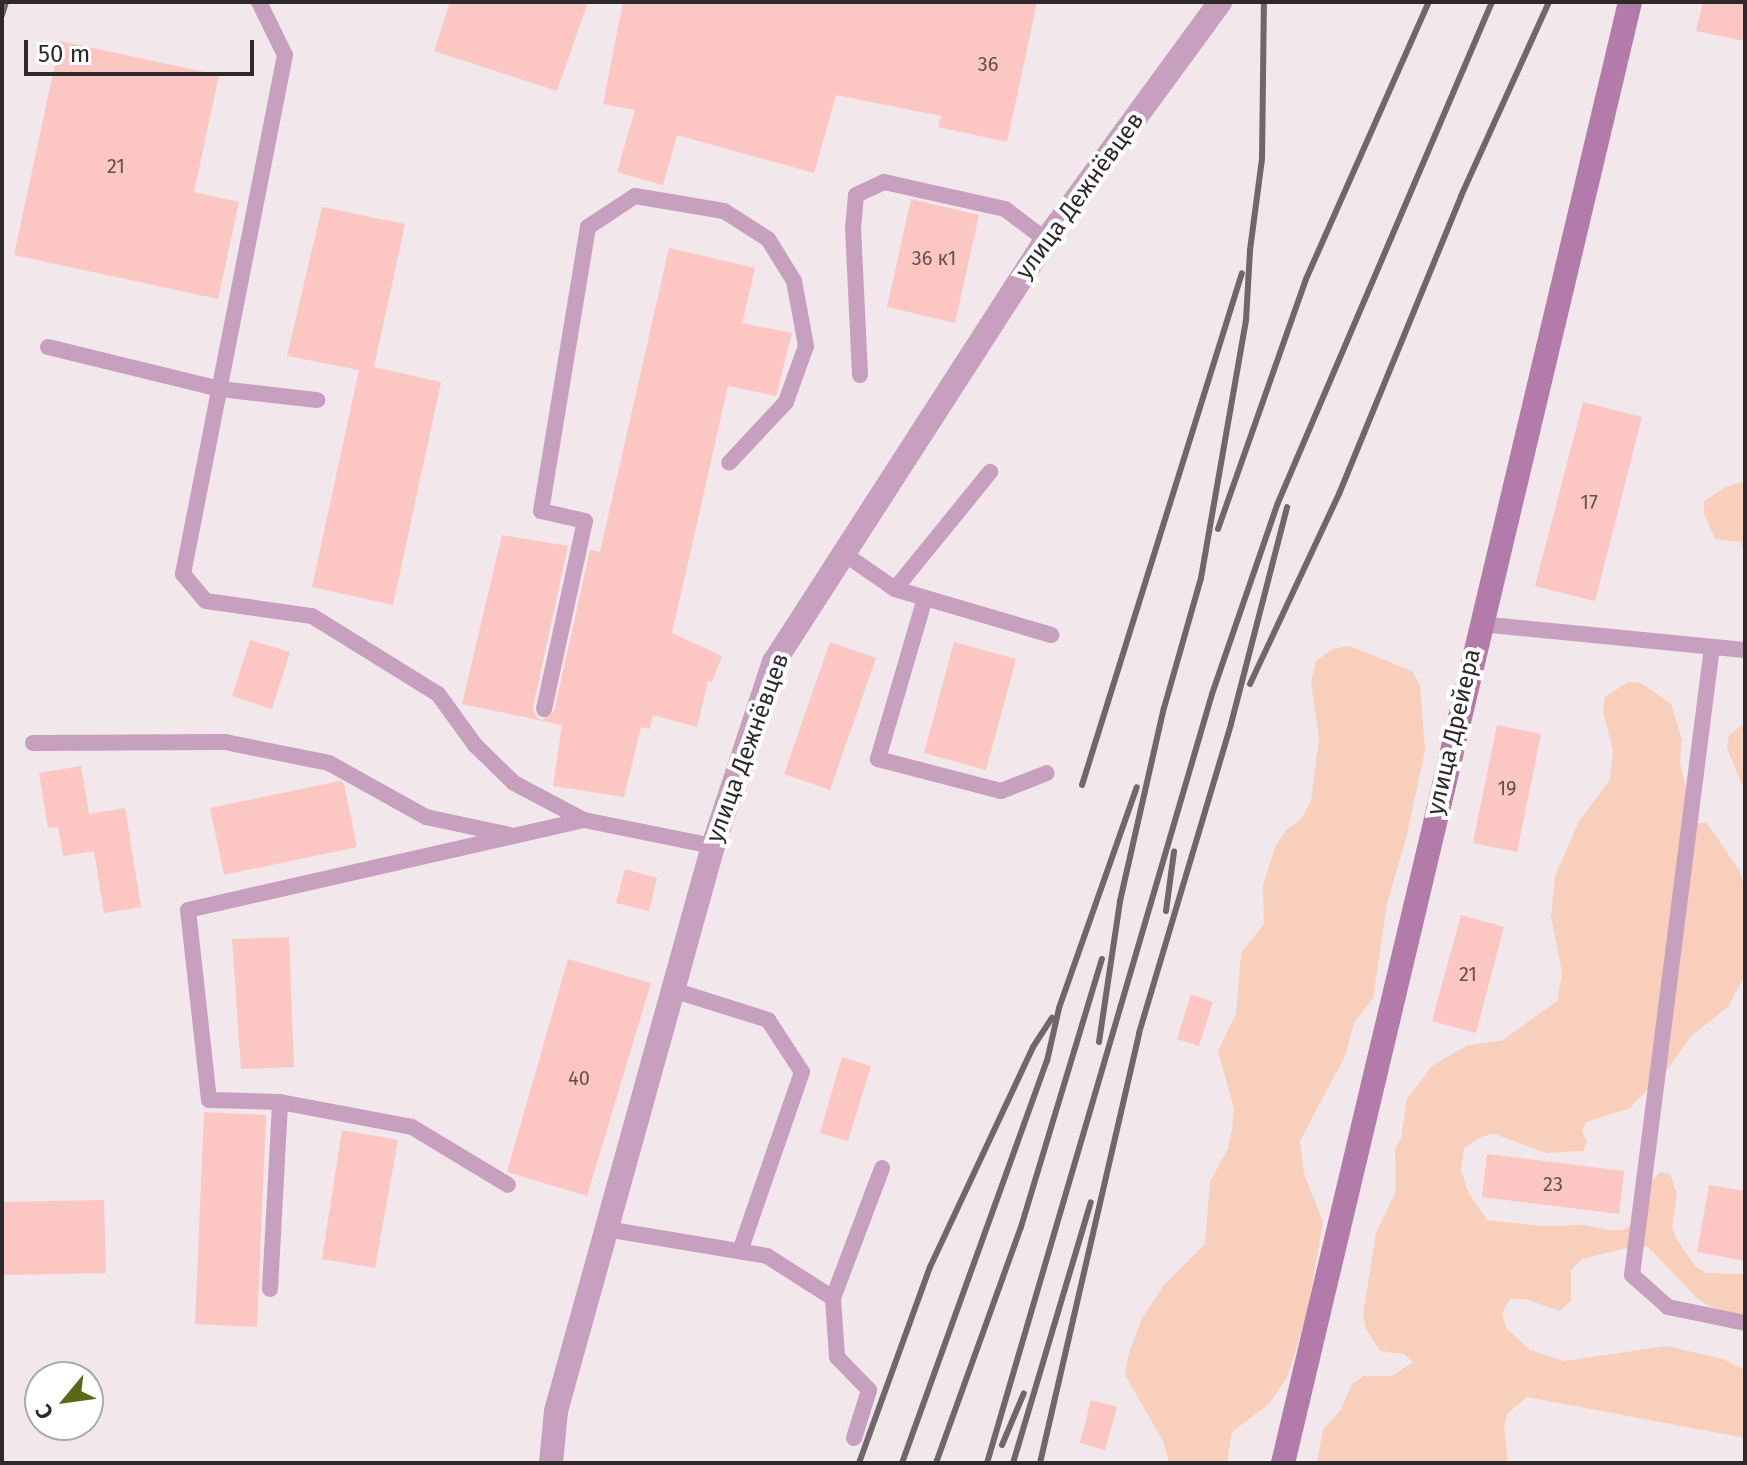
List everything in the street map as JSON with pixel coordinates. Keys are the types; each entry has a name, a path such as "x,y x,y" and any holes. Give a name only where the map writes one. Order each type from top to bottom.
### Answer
{"main road":[{"name":"улица Дрейера","path":"1283,1463 1630,2"}],"street":[{"name":"улица Дежнёвцев","path":"551,1463 556,1411 606,1229 713,846 774,662 1046,240 1220,2"}],"lane":[{"path":"259,2 285,55 183,574 206,601 312,616 438,694 475,745 514,783 584,820 713,846"},
{"path":"860,375 853,229 856,195 884,182 1005,209 1046,240"},
{"path":"544,709 585,521 541,511 588,227 635,196 724,211 768,239 794,281 806,346 786,402 729,463"},
{"path":"48,347 220,389 317,400"},
{"path":"895,589 990,472"},
{"path":"843,553 895,589 1051,635"},
{"path":"925,598 878,759 1001,791 1047,773"},
{"path":"1480,624 1745,650"},
{"path":"1712,647 1632,1275 1668,1307 1745,1323"},
{"path":"33,743 225,742 329,763 426,817 515,836"},
{"path":"508,1185 412,1127 280,1102 209,1100 188,910 584,820"},
{"path":"673,990 768,1020 802,1072 740,1251"},
{"path":"270,1289 280,1102"},
{"path":"854,1438 869,1390 837,1357 833,1298 882,1168"},
{"path":"606,1229 767,1256 833,1298"}],"shaded area":[{"path":"1745,481 1745,558 1741,542 1715,539 1704,514 1704,501 1726,487"},
{"path":"1350,646 1412,671 1420,685 1425,750 1406,839 1387,903 1373,998 1354,1023 1345,1056 1300,1141 1304,1174 1323,1222 1306,1318 1287,1377 1270,1403 1232,1432 1227,1463 1169,1463 1164,1443 1125,1375 1128,1356 1142,1318 1164,1285 1205,1244 1210,1182 1228,1148 1232,1129 1234,1109 1218,1051 1236,1014 1241,953 1264,924 1263,885 1275,848 1285,831 1302,818 1311,801 1319,739 1311,682 1316,661 1332,649"},
{"path":"1628,682 1641,683 1671,704 1682,740 1680,763 1694,823 1707,823 1739,870 1745,889 1745,975 1728,1007 1691,1036 1670,1066 1630,1108 1586,1122 1582,1131 1587,1141 1583,1151 1546,1153 1495,1134 1483,1136 1464,1148 1461,1170 1468,1192 1487,1220 1541,1226 1584,1225 1609,1230 1622,1230 1634,1224 1650,1183 1660,1172 1670,1174 1677,1194 1672,1227 1676,1238 1695,1266 1706,1273 1745,1274 1745,1317 1719,1311 1700,1301 1648,1247 1631,1247 1582,1259 1571,1270 1571,1301 1559,1311 1526,1299 1510,1299 1502,1313 1506,1328 1530,1350 1564,1361 1667,1346 1723,1359 1745,1370 1745,1438 1527,1397 1507,1414 1504,1429 1508,1463 1317,1463 1323,1430 1341,1409 1352,1384 1364,1376 1392,1376 1413,1362 1404,1354 1380,1351 1366,1329 1363,1315 1376,1233 1396,1191 1395,1150 1401,1138 1407,1099 1432,1066 1466,1046 1503,1040 1557,1001 1562,973 1551,916 1555,876 1579,821 1610,780 1613,751 1603,711 1605,697"},
{"path":"1745,723 1745,792 1727,748 1729,735"}],"building":[{"path":"450,2 588,2 557,91 434,51"},
{"path":"623,2 1037,2 1007,142 938,127 941,116 836,95 814,173 677,135 663,185 617,172 635,110 603,104"},
{"path":"1703,2 1745,2 1745,41 1696,31"},
{"path":"60,41 219,75 194,192 239,202 218,299 14,255"},
{"path":"911,199 979,215 955,323 887,307"},
{"path":"322,207 405,224 374,367 441,382 393,605 312,587 359,370 287,356"},
{"path":"669,248 755,268 742,323 792,333 776,396 728,386 672,633 722,656 712,682 708,681 697,727 653,715 650,729 641,727 624,797 553,786 562,725 462,704 502,535 568,546 533,707 536,717 542,720 554,712 590,550 600,552"},
{"path":"1583,402 1642,417 1595,601 1535,586"},
{"path":"250,640 290,652 272,709 232,696"},
{"path":"830,642 876,658 830,790 784,774"},
{"path":"954,642 1016,659 986,770 924,753"},
{"path":"1497,725 1541,734 1517,852 1473,843"},
{"path":"81,766 89,814 125,808 141,907 104,913 94,851 63,856 58,827 48,828 39,773"},
{"path":"340,781 344,784 357,847 224,875 210,808"},
{"path":"625,869 657,878 649,911 616,903"},
{"path":"1461,915 1504,927 1476,1033 1432,1021"},
{"path":"289,937 294,1067 241,1069 232,939"},
{"path":"568,959 651,983 587,1196 507,1172"},
{"path":"1191,994 1213,1002 1199,1046 1177,1039"},
{"path":"842,1057 871,1066 848,1141 820,1133"},
{"path":"204,1112 266,1115 257,1327 195,1324"},
{"path":"342,1130 398,1140 375,1268 322,1259"},
{"path":"1487,1154 1624,1171 1619,1214 1482,1197"},
{"path":"1709,1185 1745,1191 1745,1261 1697,1252"},
{"path":"104,1200 106,1273 2,1275 2,1202"},
{"path":"1091,1400 1117,1407 1105,1450 1080,1443"}],"railway":[{"path":"2,15 6,2"},
{"path":"1099,1042 1120,901 1164,708 1201,578 1246,320 1250,250 1262,159 1264,2"},
{"path":"1218,529 1306,279 1429,2"},
{"path":"987,1463 1212,694 1277,505 1492,2"},
{"path":"1250,684 1339,494 1461,196 1549,2"},
{"path":"1082,785 1242,273"},
{"path":"1040,1463 1139,1033 1231,724 1287,507"},
{"path":"902,1463 1047,1061 1059,1008 1137,787"},
{"path":"1166,911 1174,852"},
{"path":"936,1463 1021,1227 1102,959"},
{"path":"859,1463 930,1267 1033,1047 1052,1018"},
{"path":"1013,1463 1091,1202"},
{"path":"1002,1445 1024,1393"}]}
